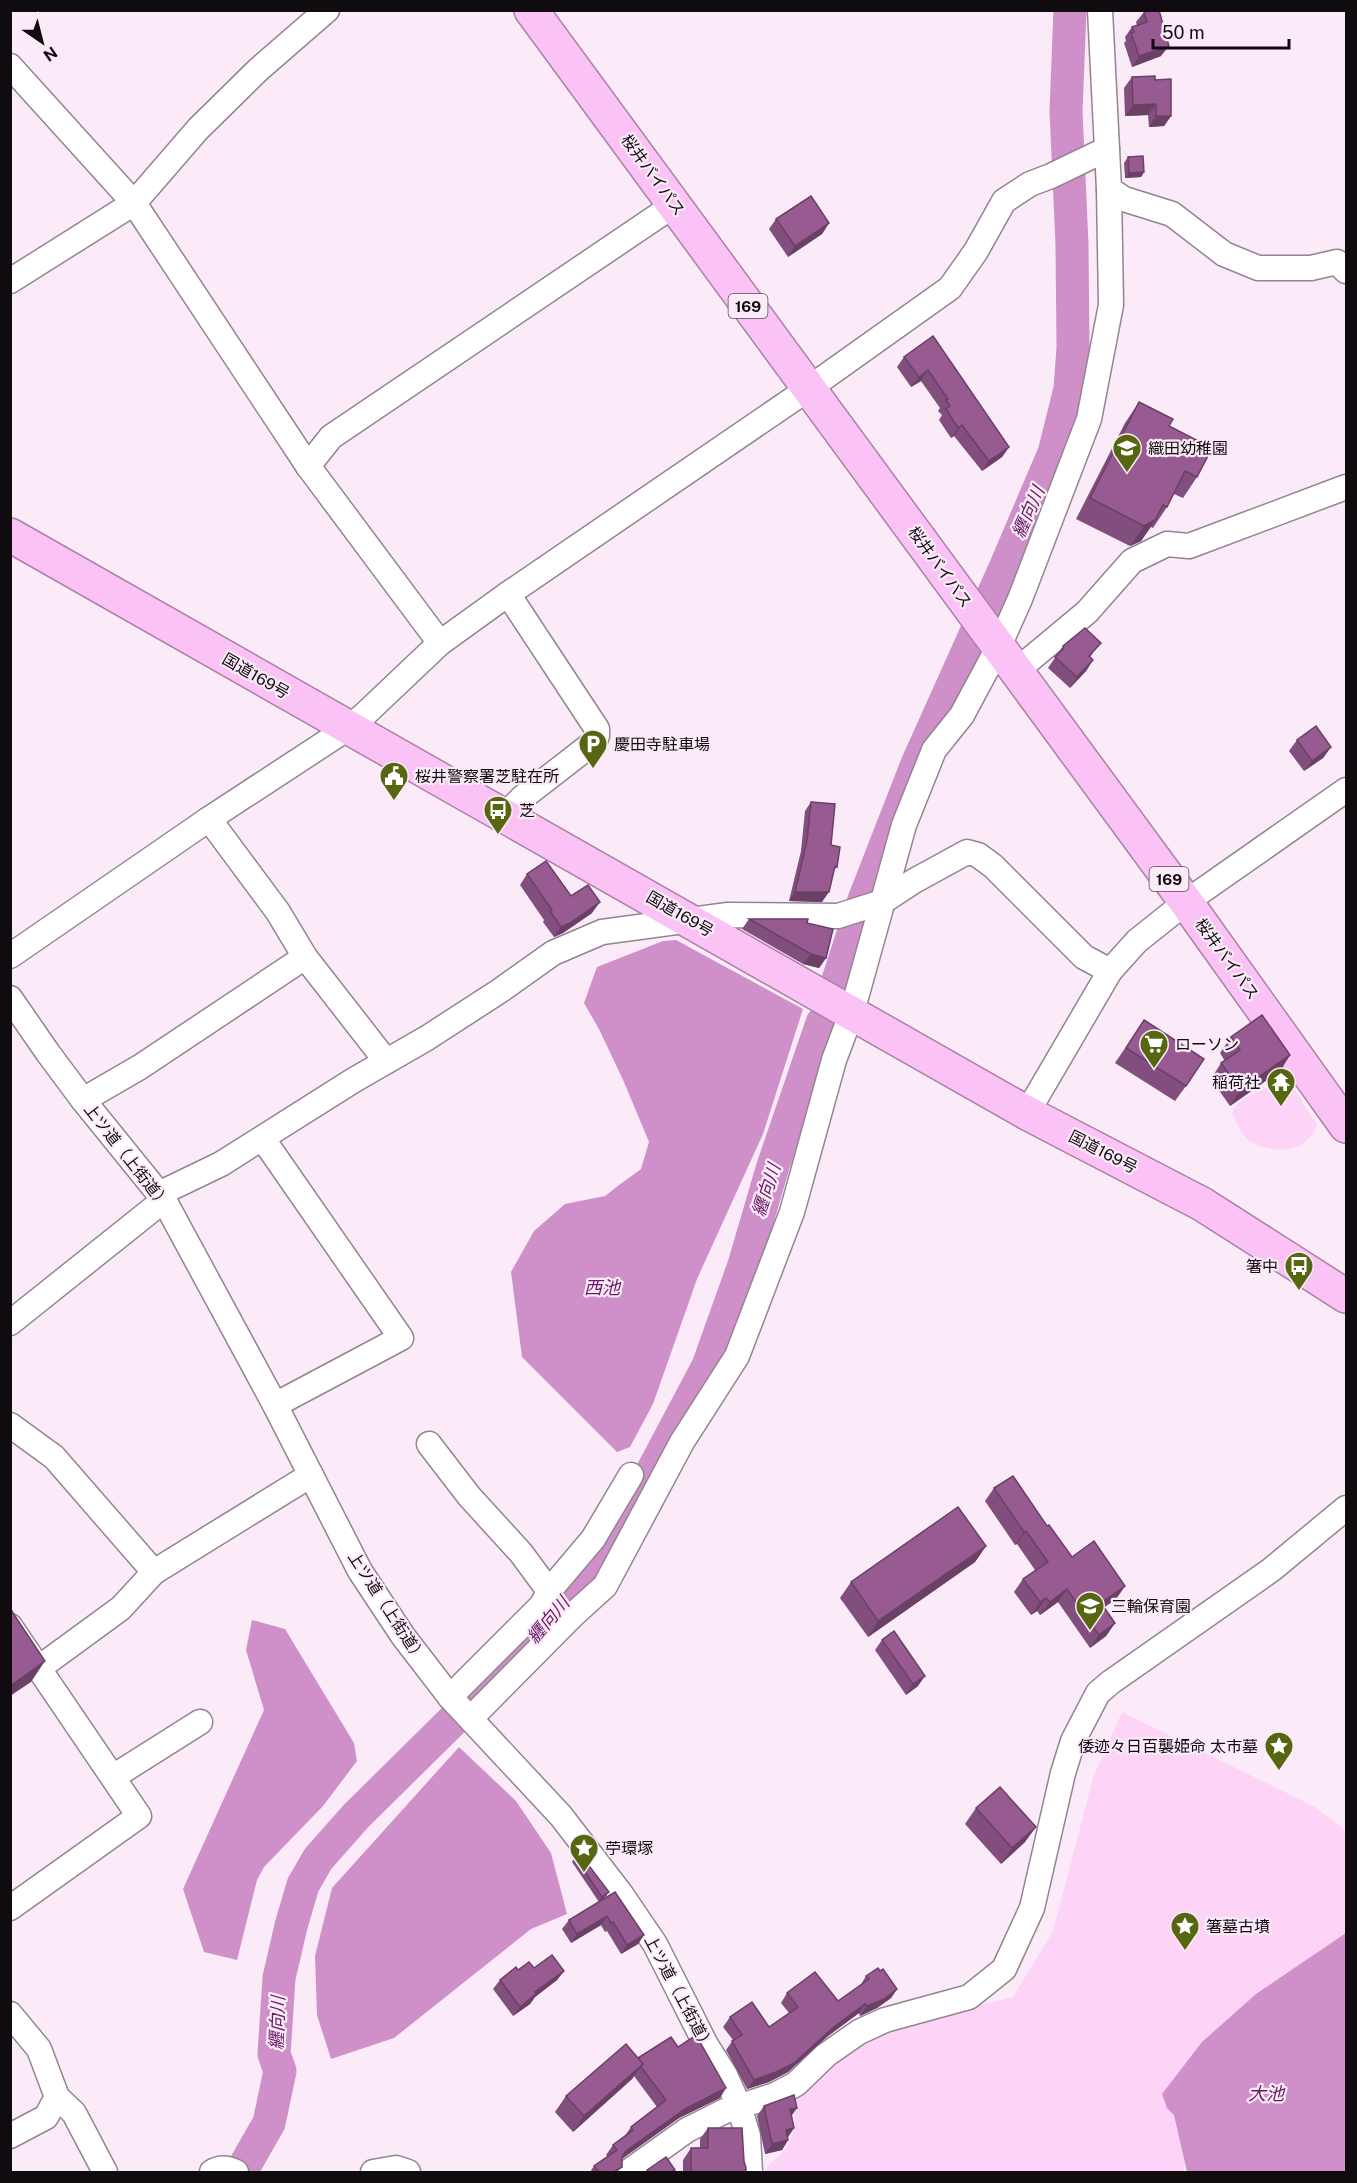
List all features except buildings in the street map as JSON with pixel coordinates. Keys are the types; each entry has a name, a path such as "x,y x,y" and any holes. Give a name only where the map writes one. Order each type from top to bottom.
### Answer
{"highway":[{"name":"桜井バイパス","path":"531,10 1186,902 1347,1126"},
{"name":"国道169号","path":"10,536 506,815 1027,1113 1202,1204 1347,1296"}],"street":[{"path":"10,281 134,203 198,129 258,70 327,10"},
{"path":"461,1707 605,1586 682,1442 737,1356 792,1212 834,1060 852,1012 879,902 904,825 934,750 962,714 1001,650 1089,419 1111,305 1109,189 1102,151 1100,10"},
{"path":"10,66 134,203 308,466 440,643"},
{"path":"10,956 209,819 348,728 440,643 950,288 976,251 1004,201 1030,184 1102,151"},
{"path":"1109,189 1124,199 1172,214 1224,254 1258,268 1311,268 1337,262 1347,271"},
{"path":"308,466 331,437 674,205"},
{"path":"1001,650 1087,612 1132,561 1167,544 1189,546 1347,487"},
{"path":"506,815 522,798 593,743 597,735 597,729 508,594"},
{"path":"1027,1113 1110,971 1137,941 1186,902 1347,790"},
{"path":"209,819 278,912 305,957 386,1061"},
{"path":"10,1323 164,1200 167,1190 221,1164 263,1139 386,1061 427,1038 553,953 602,932 728,915 837,916 879,902 967,852 978,855 993,866 1084,957 1110,971"},
{"path":"83,1100 140,1067 305,957"},
{"name":"上ツ道（上街道）","path":"10,998 83,1100 164,1200 275,1405 360,1571 403,1636 461,1707 561,1816 621,1894 655,1944 706,2045 725,2075 739,2106 748,2136 750,2172"},
{"path":"263,1139 401,1338 275,1405"},
{"path":"10,1425 54,1457 154,1572"},
{"path":"429,1444 469,1496 521,1553 549,1592"},
{"path":"39,1668 121,1608 154,1572 311,1474"},
{"path":"461,1707 542,1605 549,1592 593,1539 631,1475"},
{"path":"627,2172 687,2130 725,2111 776,2095 796,2084 826,2055 859,2032 885,2020 969,1997 1004,1969 1032,1908 1063,1773 1073,1741 1098,1694 1111,1682 1271,1570 1347,1508"},
{"path":"10,1626 139,1816 10,1908"},
{"path":"113,1777 200,1722"},
{"path":"10,2014 39,2049 57,2097 74,2113 105,2172"},
{"path":"10,2136 46,2117 57,2097"},
{"path":"373,2172 396,2168 408,2172"}],"shaded area":[{"path":"1278,1085 1295,1090 1317,1125 1309,1138 1291,1149 1275,1150 1250,1142 1236,1123 1232,1113 1245,1098"},
{"name":"箸墓古墳","path":"1122,1712 1315,1807 1346,1831 1346,1942 1180,2073 1184,2172 764,2172 790,2141 795,2110 793,2098 851,2049 903,2025 1013,1997 1053,1931 1093,1778"}],"water":[{"name":"西池","path":"676,940 803,1009 763,1134 697,1279 653,1404 630,1447 617,1452 522,1357 511,1272 534,1231 565,1204 605,1196 641,1169 649,1142 624,1082 584,1003 597,967 663,941"},
{"path":"252,1620 285,1629 354,1743 357,1761 323,1806 264,1867 257,1880 237,1960 204,1952 183,1889 264,1710 246,1650"},
{"path":"459,1747 516,1801 551,1853 567,1914 531,1929 394,2038 331,2059 317,2015 315,1956 332,1888"},
{"name":"大池","path":"1346,1933 1346,2172 1187,2172 1174,2115 1167,2108 1162,2094 1202,2042 1256,1994"}],"waterway":[{"name":"纒向川","path":"837,983 864,900 917,764 1054,453 1070,389 1073,348 1072,244 1066,111 1070,10"},
{"name":"纒向川","path":"241,2172 269,2123 280,2071 274,2054 279,1978 303,1885 318,1859 356,1816 515,1659 585,1576 637,1500 708,1366 744,1265 773,1166 822,1023"}],"place":[{"name":"織田幼稚園","path":"1127,474"},
{"name":"慶田寺駐車場","path":"593,770"},
{"name":"桜井警察署芝駐在所","path":"394,802"},
{"name":"芝","path":"498,836"},
{"name":"ローソン","path":"1154,1070"},
{"name":"稲荷社","path":"1281,1108"},
{"name":"箸中","path":"1299,1292"},
{"name":"三輪保育園","path":"1090,1632"},
{"name":"倭迹々日百襲姫命 太市墓","path":"1279,1772"},
{"name":"苧環塚","path":"584,1874"},
{"name":"箸墓古墳","path":"1185,1952"}]}
